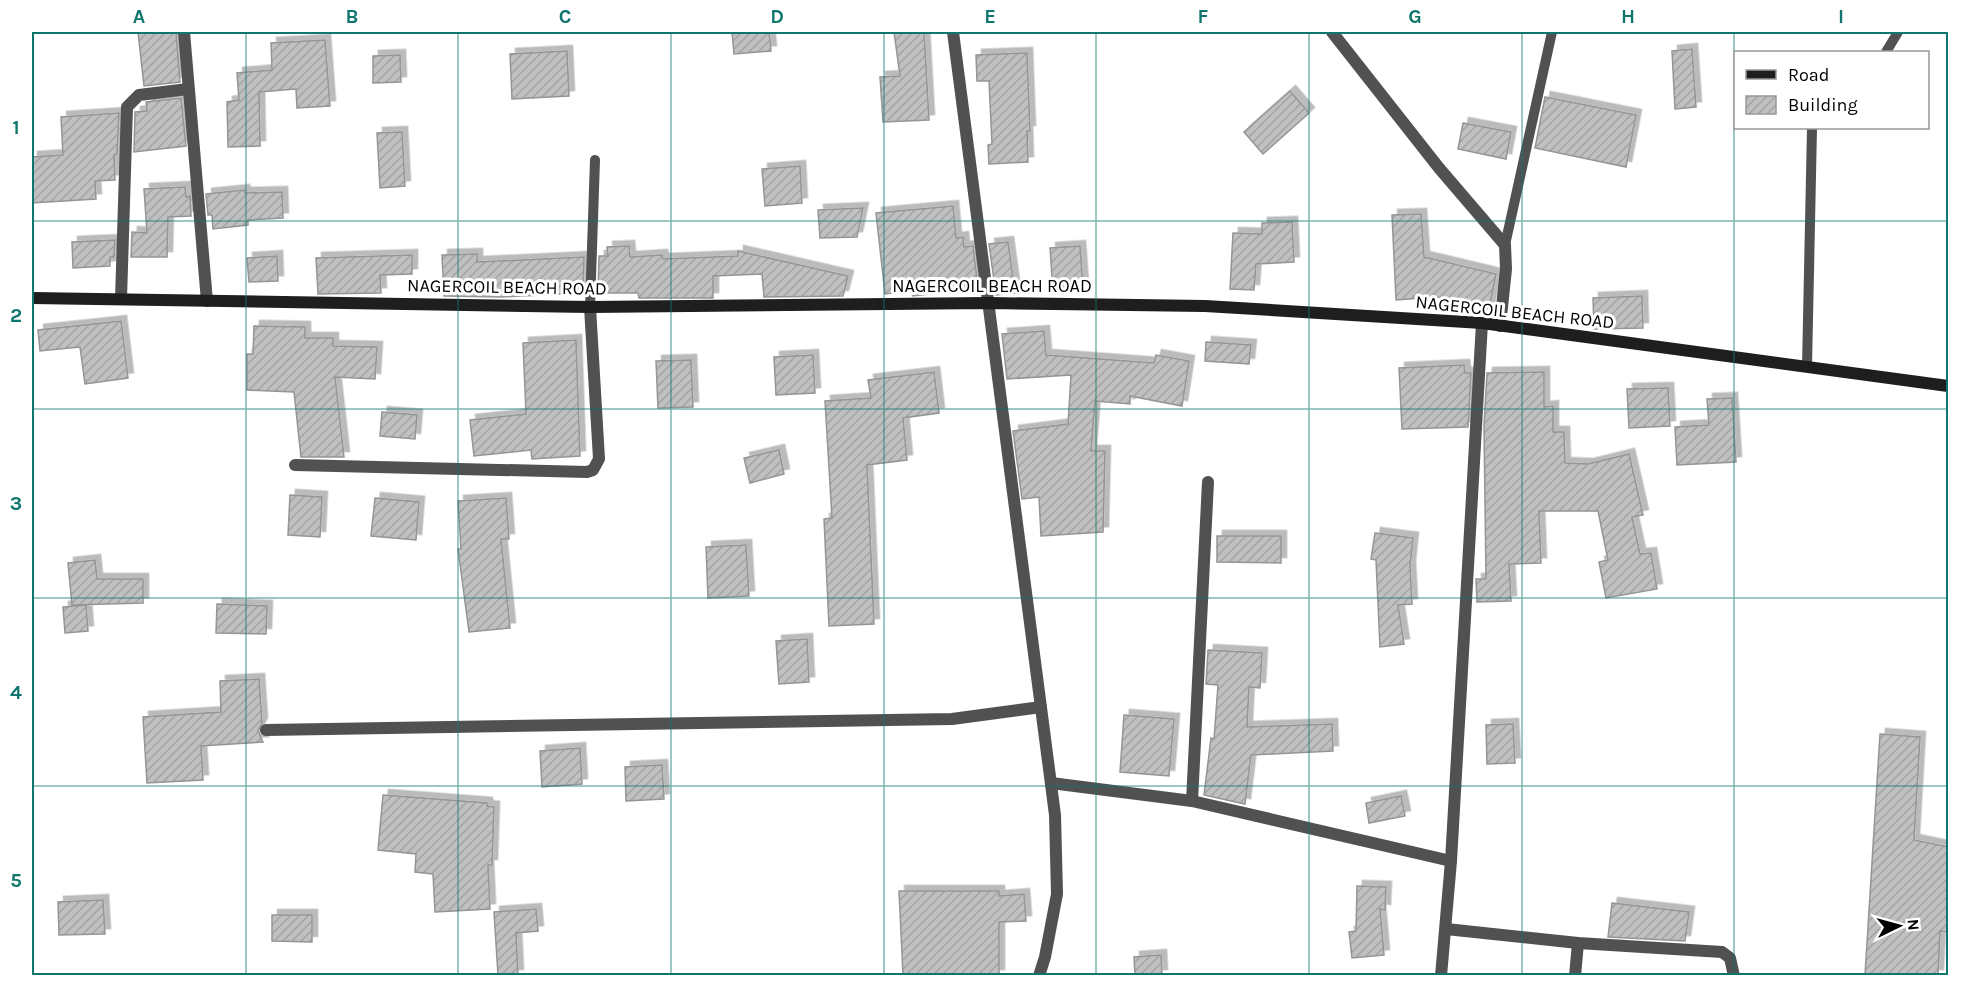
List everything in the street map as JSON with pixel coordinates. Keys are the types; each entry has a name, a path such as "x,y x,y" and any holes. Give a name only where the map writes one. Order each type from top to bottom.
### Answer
{"main road":[{"name":"NAGERCOIL BEACH ROAD","path":"32,298 591,307 989,303 1205,306 1482,323 1948,386"}],"street":[{"path":"184,32 207,301"},
{"path":"953,32 1055,815 1057,894 1045,957 1039,975"},
{"path":"1332,32 1439,168 1505,245 1500,326"},
{"path":"121,299 127,107 139,95 188,89"},
{"path":"295,465 587,472 593,470 599,459 591,307"},
{"path":"1440,975 1451,861 1482,323"},
{"path":"1192,801 1208,482"},
{"path":"266,730 952,719 1041,707"},
{"path":"1051,783 1192,801 1451,861"},
{"path":"1446,929 1578,942 1722,952 1730,958 1734,975"},
{"path":"1575,975 1578,942"}],"lane":[{"path":"1505,245 1552,32"},
{"path":"1887,51 1898,32"},
{"path":"1807,367 1812,129"},
{"path":"591,307 596,160"}],"building":[{"path":"138,32 176,32 180,82 144,86"},
{"path":"732,32 769,32 771,51 734,54"},
{"path":"894,32 924,32 929,120 883,122 880,77 900,76"},
{"path":"325,40 330,106 297,108 296,89 259,92 260,146 228,147 227,102 239,100 237,73 272,70 271,43"},
{"path":"1692,49 1696,107 1675,109 1672,51"},
{"path":"567,51 569,96 512,99 510,54"},
{"path":"1027,53 1030,131 1027,131 1028,162 989,164 988,145 992,144 989,81 977,81 976,55"},
{"path":"400,55 401,82 373,83 373,56"},
{"path":"1290,91 1309,113 1263,154 1244,132"},
{"path":"1545,97 1636,115 1626,167 1535,148"},
{"path":"181,98 186,146 134,152 135,112 147,111 146,102"},
{"path":"119,113 117,154 114,155 115,180 95,181 96,199 32,203 32,157 63,155 61,117"},
{"path":"1463,123 1511,132 1506,159 1458,149"},
{"path":"402,132 405,186 380,188 377,133"},
{"path":"800,166 802,203 765,206 762,169"},
{"path":"185,187 186,197 190,196 191,216 168,217 167,257 131,257 132,232 147,233 144,189"},
{"path":"244,190 245,193 282,192 283,218 248,220 248,225 213,229 212,215 208,215 206,194"},
{"path":"953,206 956,238 963,237 964,247 973,246 978,288 913,296 911,291 885,294 876,213"},
{"path":"863,208 857,237 820,238 818,210"},
{"path":"1421,214 1424,257 1496,274 1489,309 1437,297 1396,300 1392,215"},
{"path":"1292,222 1294,262 1256,264 1254,290 1230,289 1233,233 1262,234 1262,223"},
{"path":"115,240 114,257 110,257 110,266 73,268 72,242"},
{"path":"1008,242 1015,293 996,295 989,244"},
{"path":"629,246 630,257 662,255 663,259 738,256 738,251 848,276 843,296 764,297 762,274 713,276 713,298 639,298 638,293 598,293 599,256 608,256 607,247"},
{"path":"1080,246 1083,288 1053,291 1050,248"},
{"path":"477,254 477,262 584,257 583,293 501,297 444,296 442,255"},
{"path":"412,255 412,274 380,275 381,293 318,294 316,258"},
{"path":"277,256 278,281 249,282 247,258"},
{"path":"1642,296 1643,328 1594,329 1593,298"},
{"path":"121,321 128,378 85,384 80,347 40,351 38,330"},
{"path":"254,326 305,327 305,338 333,338 333,346 377,347 375,379 335,377 344,457 301,457 294,392 247,390 247,354 253,354"},
{"path":"1044,331 1046,355 1154,363 1156,355 1189,361 1182,406 1130,396 1130,404 1095,401 1091,451 1105,451 1103,532 1041,536 1039,497 1022,499 1013,431 1068,424 1071,375 1007,379 1002,334"},
{"path":"576,340 580,456 532,459 531,450 474,456 470,420 526,414 523,343"},
{"path":"1206,342 1251,345 1249,364 1205,361"},
{"path":"813,355 815,393 776,395 774,357"},
{"path":"691,360 693,407 658,408 656,361"},
{"path":"1464,365 1465,373 1471,373 1468,427 1402,429 1399,368"},
{"path":"934,372 939,413 903,418 907,460 867,465 874,624 829,626 824,519 832,518 825,401 871,398 868,380"},
{"path":"1544,372 1544,407 1553,406 1553,432 1564,432 1565,463 1588,464 1629,454 1643,515 1632,517 1640,554 1651,553 1657,589 1606,598 1599,562 1608,560 1598,511 1539,511 1541,563 1509,564 1511,601 1477,602 1476,579 1486,579 1484,426 1487,373"},
{"path":"1668,388 1670,426 1629,428 1627,389"},
{"path":"1732,398 1736,462 1677,465 1675,427 1709,425 1707,399"},
{"path":"382,412 417,415 415,439 380,436"},
{"path":"779,450 784,474 750,483 744,458"},
{"path":"290,495 322,497 320,537 288,535"},
{"path":"375,498 419,502 416,540 371,536"},
{"path":"506,498 509,539 501,539 510,628 469,632 458,549 461,549 458,501"},
{"path":"1375,533 1413,538 1410,566 1412,604 1398,605 1404,644 1380,647 1376,560 1371,559"},
{"path":"1217,536 1281,536 1281,563 1217,562"},
{"path":"746,545 749,596 708,598 706,547"},
{"path":"95,560 97,579 143,579 143,603 72,605 68,563"},
{"path":"217,604 267,606 266,634 216,633"},
{"path":"86,605 88,631 65,633 63,607"},
{"path":"807,639 809,682 779,684 776,641"},
{"path":"1208,650 1262,653 1260,688 1249,687 1247,727 1332,724 1333,751 1251,755 1245,804 1204,795 1211,738 1214,739 1218,685 1206,684"},
{"path":"259,679 262,723 258,731 263,742 201,746 203,780 147,783 143,717 221,712 220,681"},
{"path":"1124,715 1174,719 1169,776 1120,772"},
{"path":"1513,724 1515,763 1487,764 1486,725"},
{"path":"1880,734 1920,737 1914,840 1948,847 1948,932 1940,931 1938,975 1865,975"},
{"path":"580,748 582,784 542,787 540,751"},
{"path":"662,765 664,799 626,801 625,767"},
{"path":"383,795 487,803 487,806 494,807 492,865 488,865 490,909 435,912 433,874 415,872 416,854 378,850"},
{"path":"1401,796 1405,816 1369,823 1366,803"},
{"path":"1357,886 1386,887 1385,910 1380,909 1384,955 1352,958 1349,932 1356,931"},
{"path":"899,891 999,891 999,896 1024,894 1026,921 999,922 999,975 903,975"},
{"path":"103,900 105,934 59,935 58,902"},
{"path":"1612,903 1689,912 1685,941 1608,937"},
{"path":"536,909 538,931 516,933 518,975 498,975 494,912"},
{"path":"272,915 312,915 312,942 272,941"},
{"path":"1161,955 1162,975 1135,975 1134,957"}]}
